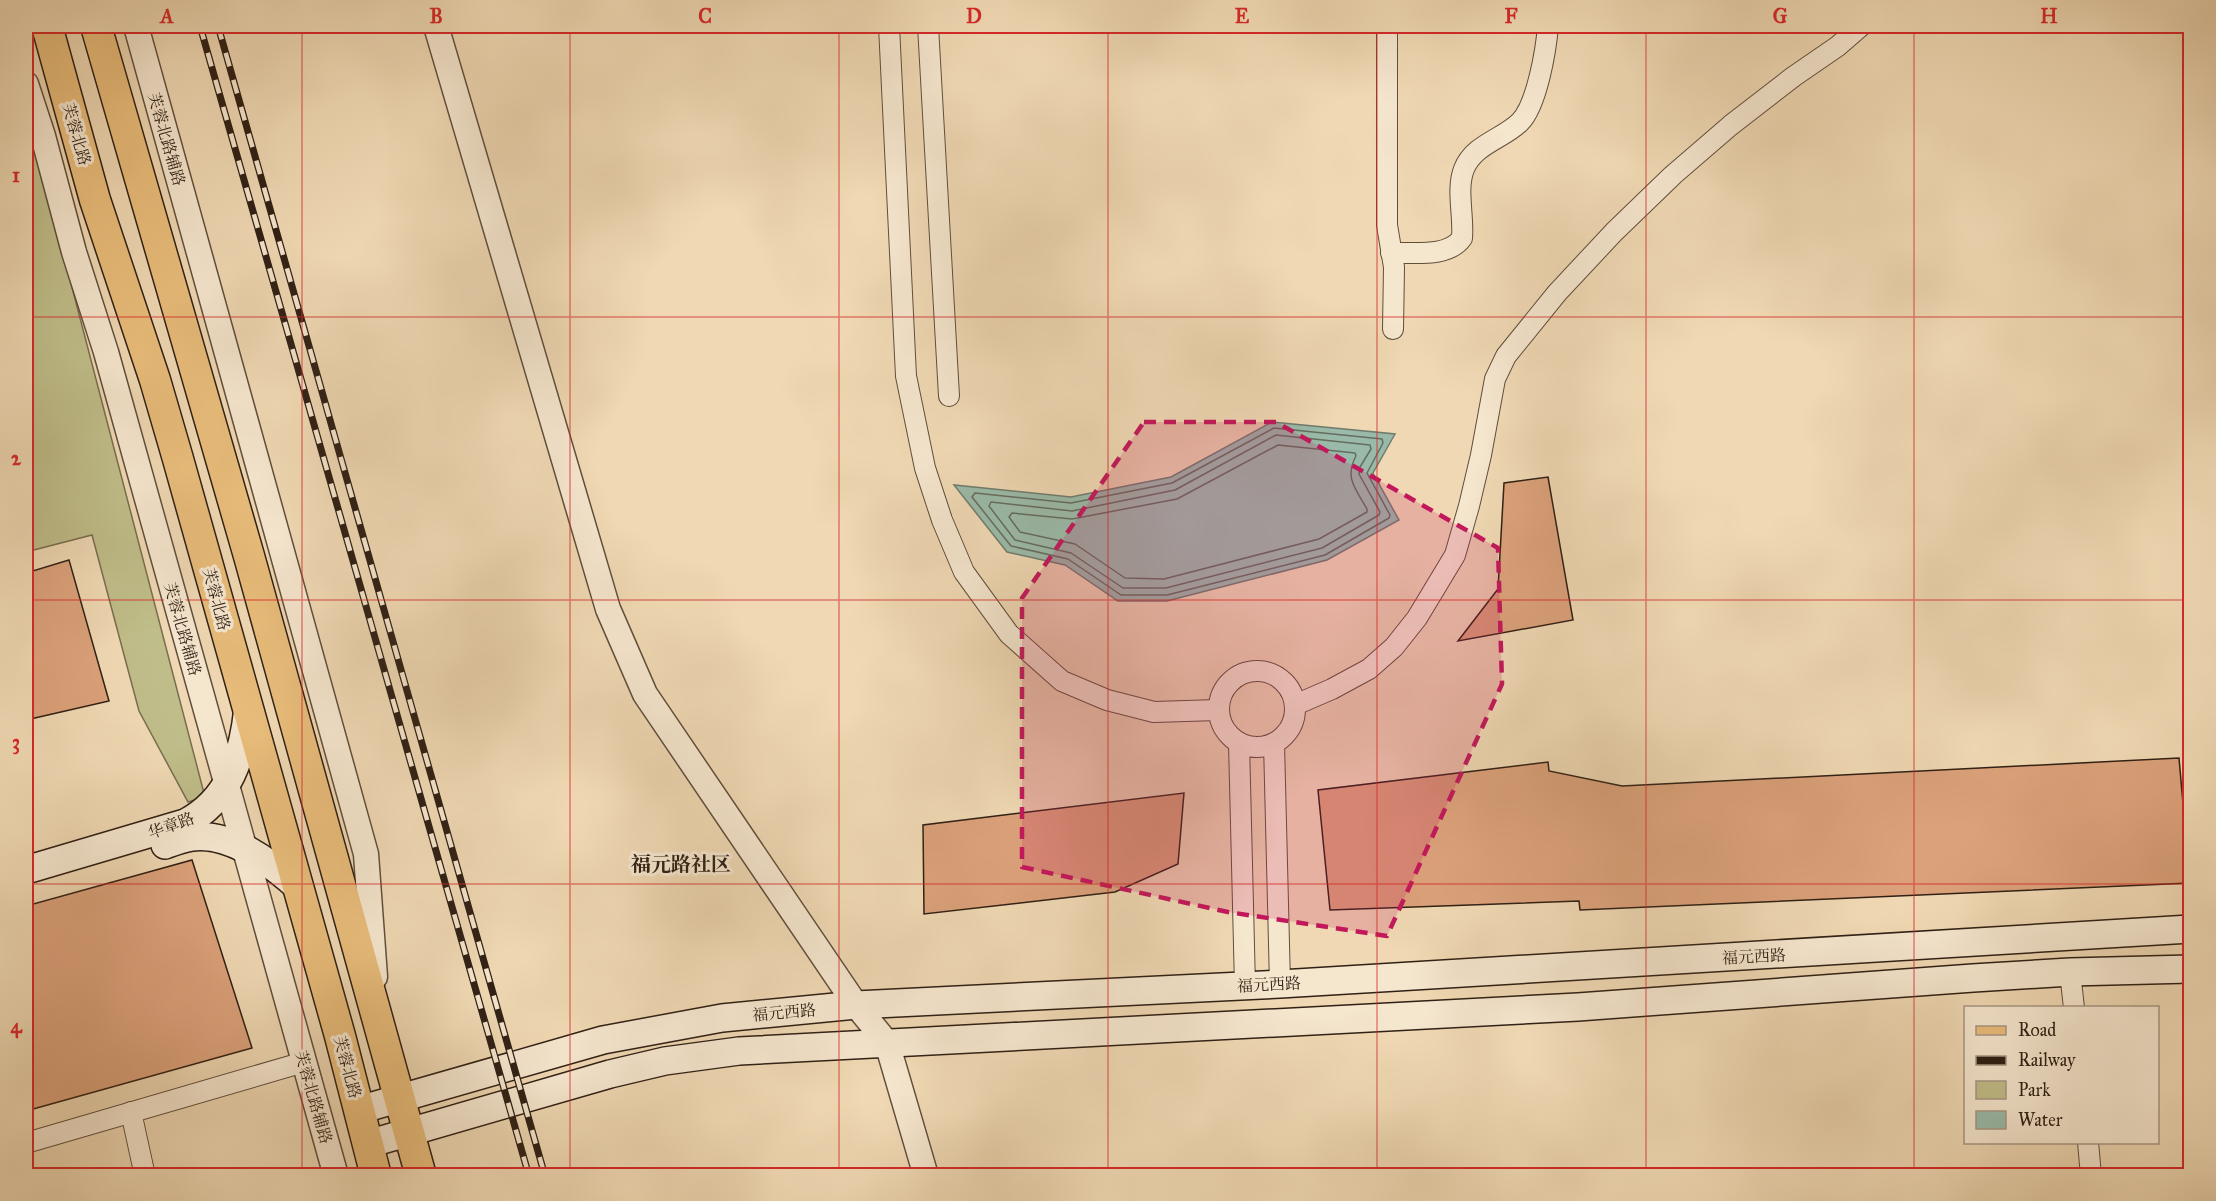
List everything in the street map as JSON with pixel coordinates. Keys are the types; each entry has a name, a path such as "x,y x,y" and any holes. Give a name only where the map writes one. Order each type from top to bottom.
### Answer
{"main road":[{"name":"芙蓉北路","path":"46,26 95,200 155,380 298,887 376,1176"},
{"path":"96,26 242,534 421,1176"},
{"name":"华章路","path":"26,870 185,823 204,813 233,773 239,756 248,708"},
{"name":"华章路","path":"26,886 190,837 216,838 246,850 268,862 298,887"},
{"name":"福元西路","path":"359,1110 560,1052 642,1031 722,1018 856,1005 1245,986 2190,929"},
{"path":"368,1144 554,1090 665,1061 739,1051 1578,1007 2070,972 2190,969"}],"street":[{"name":"芙蓉北路辅路","path":"136,26 366,854 378,1021"},
{"path":"436,26 612,620 645,694 856,1005 887,1043 926,1176"},
{"path":"889,26 906,376 925,468 942,520 964,572 1009,634 1062,681 1107,700 1154,712 1218,710"},
{"path":"928,26 949,396"},
{"path":"1387,26 1387,225 1394,267 1393,329"},
{"path":"1390,253 1439,251 1457,245 1462,238 1462,177 1465,167 1478,150 1519,123 1525,115 1546,51 1548,26"},
{"path":"1295,705 1369,669 1394,647 1417,618 1455,555 1474,486 1495,379 1506,356 1557,293 1614,232 1673,175 1731,125 1838,46 1861,26"},
{"name":"芙蓉北路辅路","path":"26,84 43,136 74,252 106,352 336,1176"},
{"path":"1255,671 1269,673 1282,680 1291,692 1295,705 1294,721 1286,734 1274,743 1263,747 1250,747 1228,735 1221,723 1218,710 1221,695 1228,683 1240,674 1255,671"},
{"path":"1239,743 1245,986"},
{"path":"1274,743 1280,984"},
{"path":"2070,972 2074,1006"},
{"path":"26,1143 304,1062"},
{"path":"131,1112 145,1176"},
{"path":"2088,1144 2091,1176"}],"highlighted area":[{"path":"1144,422 1276,422 1498,548 1502,684 1387,936 1228,912 1022,867 1022,598"}],"green space":[{"path":"26,111 205,797 188,802 139,711 92,535 26,552"}],"water":[{"path":"1272,422 1395,434 1373,473 1399,520 1327,560 1167,601 1118,601 1065,565 1007,552 954,485 1071,497 1171,477"}],"building":[{"path":"1548,477 1573,620 1458,641 1498,589 1504,483"},
{"path":"69,560 109,701 26,720 26,573"},
{"path":"2179,758 2190,883 1580,910 1579,901 1330,910 1318,790 1548,762 1549,771 1622,786"},
{"path":"1184,793 1178,864 1115,892 924,914 923,825"},
{"path":"192,860 252,1048 26,1111 26,906"}],"railway":[{"path":"200,26 529,1176"},
{"path":"218,26 545,1176"}],"district":[{"name":"福元路社区","path":"681,864"}]}
